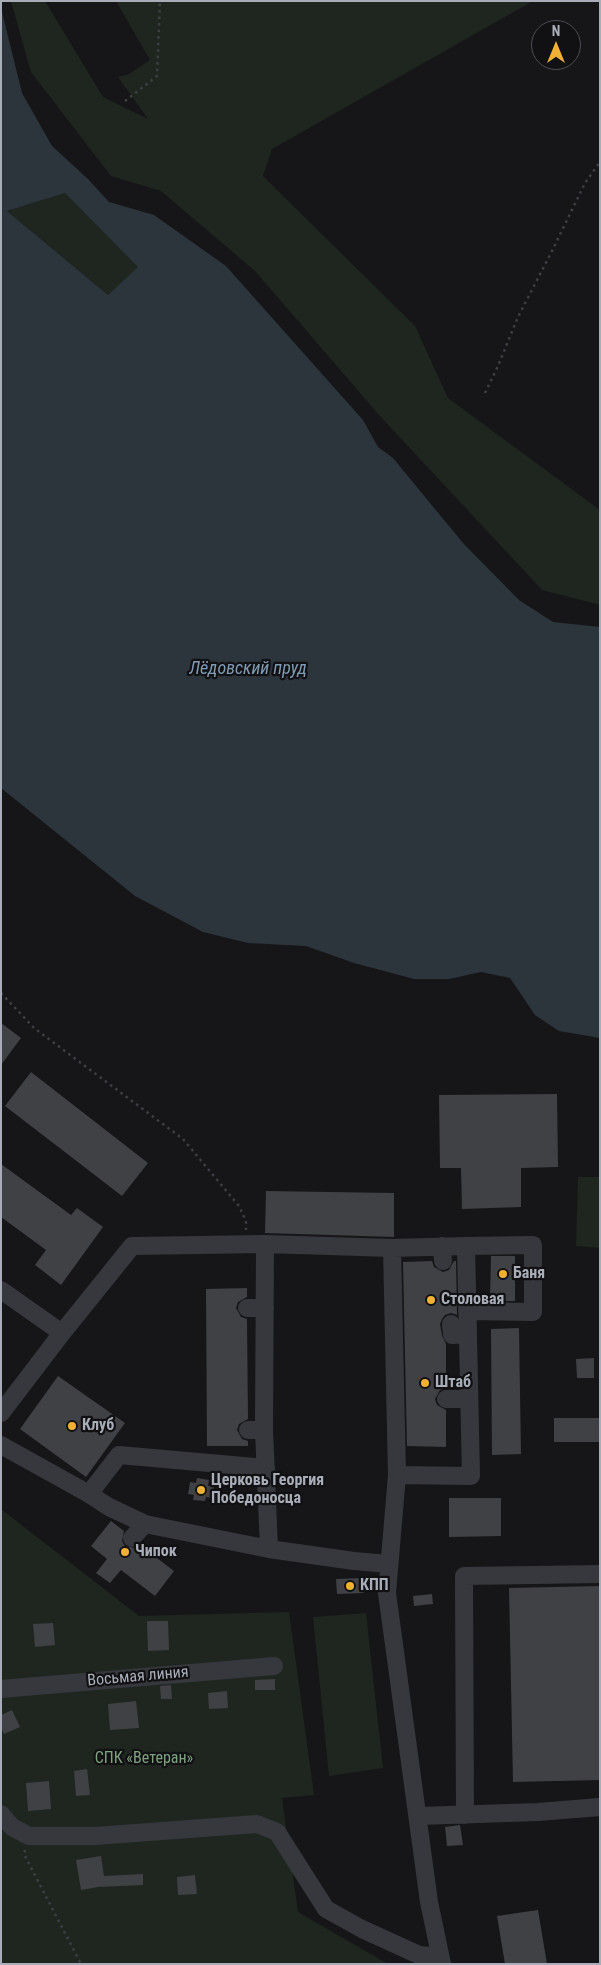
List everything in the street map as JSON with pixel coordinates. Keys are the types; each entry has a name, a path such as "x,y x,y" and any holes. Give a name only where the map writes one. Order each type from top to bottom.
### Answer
{"street":[{"path":"265,1244 256,1308 256,1430 266,1468 270,1549"},
{"path":"1,1414 62,1333 132,1246 265,1244 392,1248 442,1254 466,1246 510,1248 533,1245 523,1297 533,1312 467,1311"},
{"path":"397,1474 472,1476 466,1246"},
{"path":"1,1814 12,1827 29,1836 95,1836 257,1824 277,1832 326,1910 419,1955 441,1959 429,1902 387,1593 397,1474 398,1277 392,1248"},
{"path":"1,1290 62,1333"},
{"path":"451,1324 452,1335 468,1334"},
{"path":"446,1399 470,1399"},
{"path":"1,1445 89,1494 109,1508 145,1524 270,1549 389,1564"},
{"path":"89,1494 109,1457 120,1455 266,1468"},
{"path":"132,1538 145,1524"},
{"path":"465,1815 464,1576 600,1574"},
{"name":"Восьмая линия","path":"1,1689 274,1666"},
{"path":"418,1816 600,1807"}],"path":[{"path":"125,101 157,76 160,1"},
{"path":"485,393 518,317 585,183 600,162"},
{"path":"1,993 34,1028 183,1139 239,1206 246,1221 244,1244"},
{"path":"29,1836 24,1854 81,1964"}],"green space":[{"path":"11,1 45,1 103,97 148,119 118,77 129,74 150,60 116,1 533,1 272,149 263,176 415,326 448,398 600,510 600,605 542,590 379,415 255,271 161,191 111,176 31,72"},
{"path":"65,193 139,267 108,295 7,211"},
{"path":"578,1177 600,1177 600,1248 576,1246"},
{"name":"СПК «Ветеран»","path":"1,1509 139,1616 289,1612 314,1795 282,1798 298,1912 388,1964 1,1964"},
{"path":"366,1613 383,1768 329,1776 313,1617"}],"water":[{"name":"Лёдовский пруд","path":"1,8 22,93 52,146 88,179 109,202 154,215 226,266 363,420 378,447 393,458 463,543 519,600 553,622 600,627 600,1038 559,1031 535,1015 510,978 481,972 449,979 414,979 354,963 306,946 248,943 203,932 135,896 1,788","holes":["65,193 138,267 108,295 7,211"]}],"building":[{"path":"1,1023 21,1038 1,1065"},
{"path":"31,1072 148,1163 122,1196 5,1106"},
{"path":"557,1094 558,1167 521,1168 521,1207 462,1209 461,1168 440,1168 439,1095"},
{"path":"1,1164 71,1215 77,1208 103,1227 61,1285 35,1265 46,1250 1,1217"},
{"path":"266,1191 394,1193 394,1237 265,1233"},
{"name":"Баня","path":"491,1256 515,1256 515,1301 490,1301"},
{"name":"Штаб","path":"432,1261 434,1267 443,1272 449,1270 454,1261 456,1261 457,1315 451,1313 445,1315 440,1324 442,1336 446,1344 446,1388 440,1390 435,1399 437,1405 446,1410 446,1447 407,1446 403,1262"},
{"path":"247,1288 247,1297 238,1302 236,1308 241,1317 247,1319 248,1419 239,1424 237,1430 242,1439 248,1441 248,1446 207,1446 206,1289"},
{"path":"519,1328 521,1454 492,1455 491,1329"},
{"path":"594,1358 594,1378 577,1378 576,1359"},
{"name":"Клуб","path":"58,1376 125,1423 86,1477 20,1429"},
{"path":"554,1418 600,1418 600,1442 554,1442"},
{"name":"Церковь Георгия Победоносца","path":"197,1478 209,1480 208,1486 214,1486 212,1498 206,1497 205,1501 193,1500 194,1495 188,1494 190,1482 196,1483"},
{"path":"449,1498 501,1498 501,1536 449,1537"},
{"name":"Чипок","path":"111,1521 124,1531 122,1541 125,1546 135,1548 140,1545 174,1571 155,1596 121,1570 110,1583 96,1573 107,1559 91,1546"},
{"name":"КПП","path":"363,1578 364,1593 337,1594 336,1579"},
{"path":"600,1586 600,1780 513,1782 509,1588"},
{"path":"432,1594 433,1604 414,1606 413,1596"},
{"path":"147,1621 168,1621 169,1650 148,1651"},
{"path":"53,1623 55,1645 35,1647 33,1624"},
{"path":"275,1679 275,1690 255,1690 255,1680"},
{"path":"171,1685 172,1699 161,1699 160,1686"},
{"path":"227,1691 228,1708 209,1709 208,1693"},
{"path":"136,1701 139,1728 110,1730 108,1704"},
{"path":"12,1710 20,1727 4,1734 1,1728 1,1715"},
{"path":"87,1769 90,1795 76,1796 74,1771"},
{"path":"49,1781 51,1809 28,1811 26,1783"},
{"path":"460,1825 463,1845 447,1846 445,1827"},
{"path":"101,1856 104,1876 143,1874 143,1885 98,1887 81,1890 76,1860"},
{"path":"195,1875 197,1894 178,1895 177,1877"},
{"path":"538,1910 547,1964 505,1964 497,1916"}],"place":[{"name":"Баня","path":"503,1274"},
{"name":"Столовая","path":"431,1300"},
{"name":"Штаб","path":"425,1383"},
{"name":"Клуб","path":"72,1426"},
{"name":"Церковь Георгия Победоносца","path":"201,1490"},
{"name":"Чипок","path":"125,1552"},
{"name":"КПП","path":"350,1586"}]}
